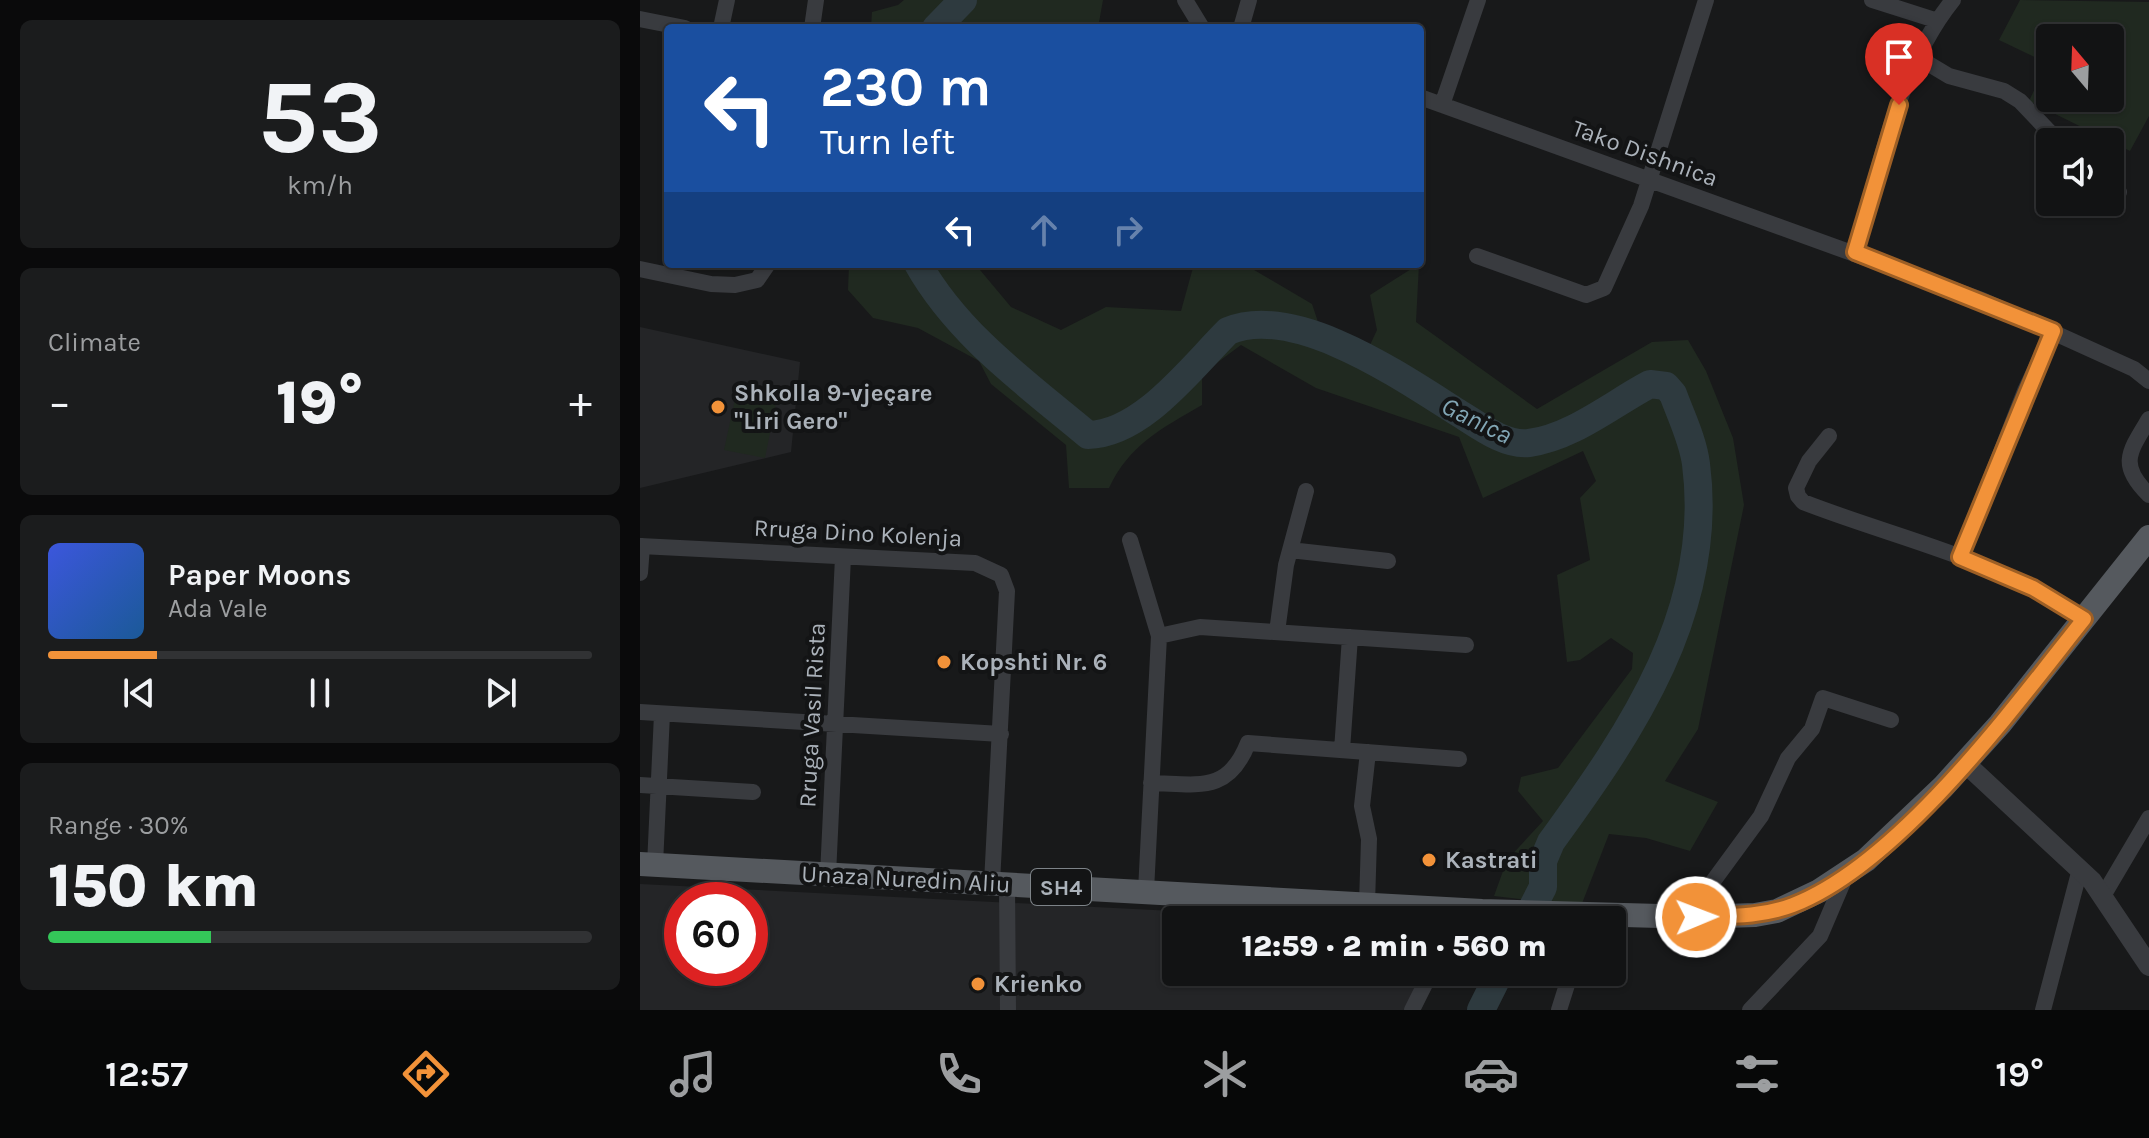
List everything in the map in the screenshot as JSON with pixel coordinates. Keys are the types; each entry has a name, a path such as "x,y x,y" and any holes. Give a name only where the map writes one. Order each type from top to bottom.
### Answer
{"main road":[{"name":"Unaza Nuredin Aliu","path":"1626,916 1755,915 1777,911 1796,904 1846,875 1890,840 1965,763 2149,537"},
{"name":"Unaza Nuredin Aliu","path":"648,864 1389,906"}],"street":[{"path":"722,24 727,0"},
{"path":"813,24 816,0"},
{"path":"1185,0 1200,24"},
{"path":"1242,24 1249,0"},
{"path":"1442,105 1478,0"},
{"path":"1477,256 1581,293 1594,294 1604,288 1616,267 1649,181 1706,0"},
{"path":"1872,0 1935,20"},
{"path":"1855,252 1899,105 1935,20 1953,0"},
{"path":"640,19 665,24"},
{"path":"1919,58 1949,76 2004,91 2020,101 2046,128"},
{"name":"Tako Dishnica","path":"1424,98 1855,252 2053,331 2134,369 2149,381"},
{"path":"640,269 735,285 757,280 765,268"},
{"path":"1960,557 2053,331"},
{"path":"2149,419 2129,456 2132,476 2149,495"},
{"path":"1829,436 1799,480 1798,496 1803,502 1960,557 2033,588 2084,619"},
{"path":"1277,632 1290,550 1306,491"},
{"path":"1130,540 1159,636 1146,891"},
{"path":"640,573 641,546"},
{"name":"Rruga Dino Kolenja","path":"641,546 975,563 1001,575 1007,591 1001,734 1000,884 1008,1010"},
{"path":"1290,550 1388,561"},
{"name":"Rruga Vasil Rista","path":"828,875 843,557"},
{"path":"1159,636 1200,627 1466,645"},
{"path":"1342,750 1350,637"},
{"path":"1696,917 1706,891 1761,816 1788,758 1812,729 1823,698 1891,720"},
{"path":"640,712 1001,734"},
{"path":"648,864 658,786 662,714"},
{"path":"1151,783 1198,784 1226,778 1235,771 1248,743 1459,759"},
{"path":"1367,904 1369,839 1362,806 1368,752"},
{"path":"1965,763 2080,869 2103,896 2149,966"},
{"path":"640,785 753,792"},
{"path":"2103,896 2149,818"},
{"path":"2043,1010 2080,869"},
{"path":"1750,1010 1820,936 1846,875"},
{"path":"1412,1010 1424,986"},
{"path":"1559,1010 1567,986"}],"shaded area":[{"path":"904,0 1103,0 1099,24 871,24 872,12 898,5"},
{"path":"2020,0 2149,2 2149,116 2130,151 2124,148 2124,128 2084,128 2051,112 2124,112 2124,24 2036,24 2036,58 1999,40"},
{"path":"2036,86 2036,104 2029,101"},
{"path":"849,268 978,268 1011,307 1061,330 1106,307 1181,311 1193,268 1251,268 1312,304 1325,343 1363,360 1377,330 1370,295 1413,268 1419,268 1416,322 1537,409 1652,342 1688,340 1706,371 1733,438 1744,505 1698,729 1665,781 1718,802 1690,851 1646,838 1609,834 1581,906 1494,896 1507,860 1543,821 1518,791 1521,777 1558,768 1632,669 1633,653 1611,638 1580,660 1567,662 1557,575 1590,560 1580,498 1596,481 1583,451 1483,498 1459,437 1316,388 1241,345 1202,374 1202,405 1148,439 1126,460 1109,488 1069,488 1066,445 991,384 979,361 918,328 873,318 848,290"},
{"name":"Shkolla 9-vjeçare \"Liri Gero\"","path":"640,327 800,362 791,452 640,488"},
{"path":"738,385 778,393 765,458 724,450"},
{"path":"640,884 664,885 664,986 768,986 768,890 1162,910 1162,986 1415,986 1407,1010 640,1010"}],"waterway":[{"name":"Ganica","path":"940,24 963,0"},
{"name":"Ganica","path":"920,268 934,290 973,336 1088,435 1108,432 1127,424 1182,380 1228,331 1255,325 1284,327 1346,348 1407,380 1491,433 1520,443 1545,440 1561,434 1650,384 1666,386 1673,394 1696,464 1699,517 1693,569 1680,618 1661,666 1610,756 1551,842 1543,861 1543,887 1533,906"},
{"name":"Ganica","path":"1481,1010 1493,986"}],"place":[{"name":"Shkolla 9-vjeçare \"Liri Gero\"","path":"718,407"},
{"name":"Kopshti Nr. 6","path":"944,662"},
{"name":"Kastrati","path":"1429,860"},
{"name":"Krienko","path":"978,984"}],"route":[{"path":"1696,917 1777,911 1819,891 1866,860 1890,840 1965,763 2084,619 2059,601 2005,574 1960,557 2025,391 2053,331 1982,300 1855,252 1899,105"}]}
